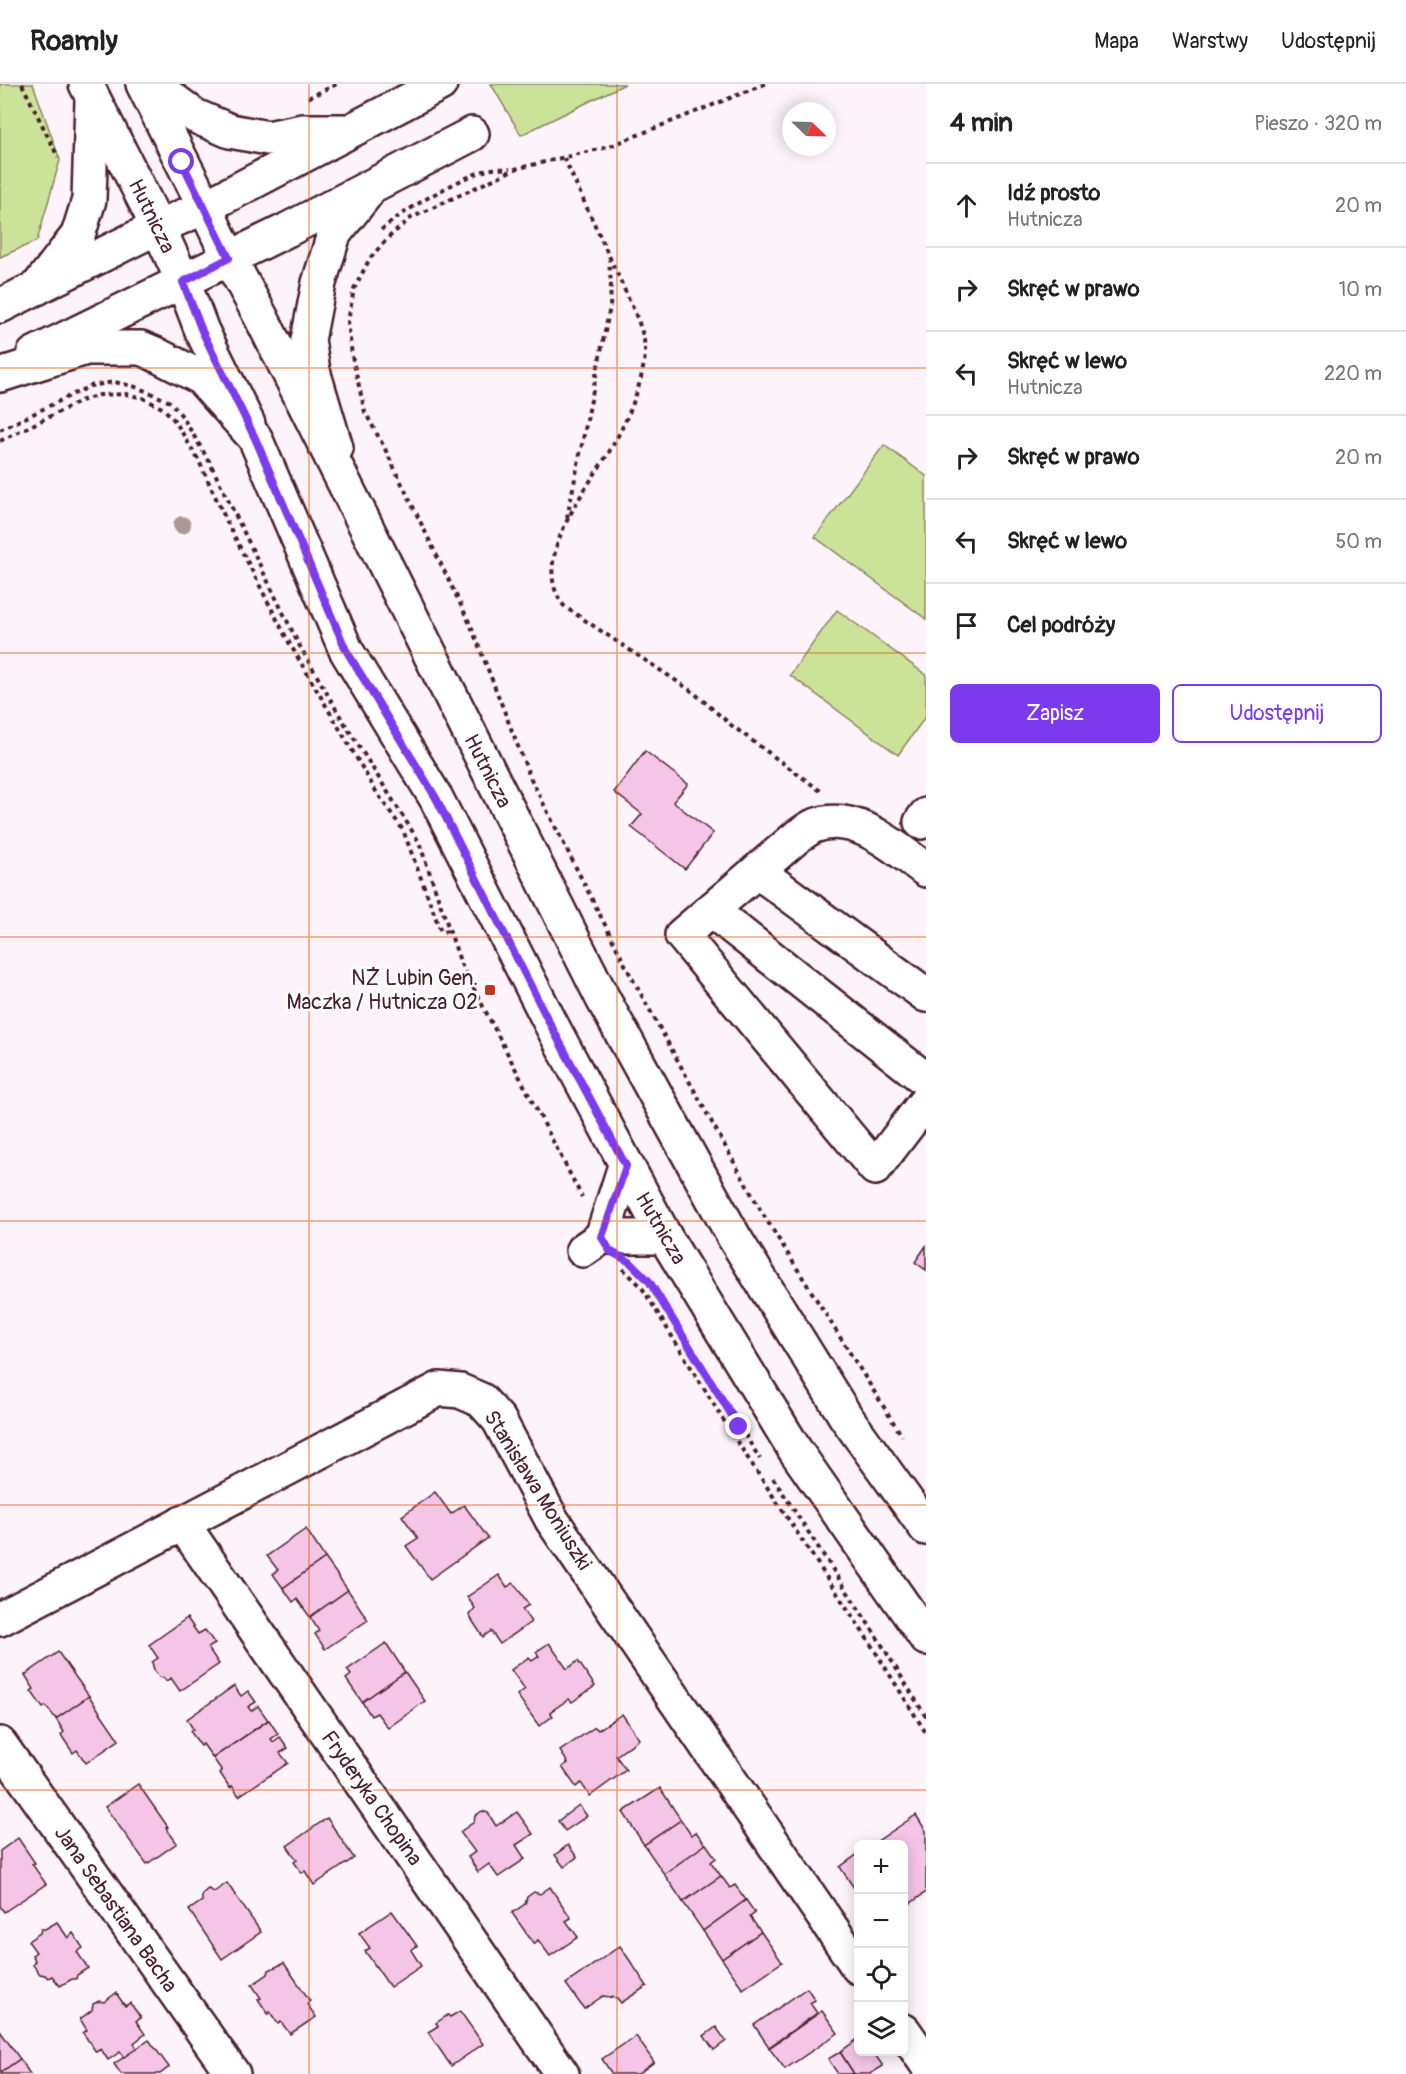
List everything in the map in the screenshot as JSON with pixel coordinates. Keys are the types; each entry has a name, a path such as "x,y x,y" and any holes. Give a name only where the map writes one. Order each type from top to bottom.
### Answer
{"main road":[{"name":"Hutnicza","path":"143,84 603,999 734,1237 846,1417 926,1528"},
{"path":"152,84 195,116 230,131 268,138 303,131 348,131"},
{"path":"0,306 158,227 205,207 440,84"},
{"name":"Hutnicza","path":"89,90 158,227 202,331 255,438 346,650 436,798 549,1022 665,1237 795,1450 926,1638"},
{"path":"37,288 78,235 89,200 89,90"},
{"path":"0,370 183,282 472,134"},
{"path":"350,496 313,371 308,340 319,283 334,234 373,186"},
{"path":"0,375 86,348 141,348 200,377 255,438"},
{"path":"926,870 890,844 856,825 835,822 815,826 798,836 682,935 875,1168 926,1101"},
{"path":"757,871 926,995"},
{"path":"711,910 926,1080"},
{"path":"626,1166 593,1243 665,1237"},
{"name":"Stanisława Moniuszki","path":"0,1619 439,1389 460,1391 481,1400 499,1420 552,1520 854,1961"},
{"name":"Fryderyka Chopina","path":"182,1523 562,2074"},
{"name":"Jana Sebastiana Bacha","path":"0,1744 233,2074"},
{"path":"908,2038 926,2063"}],"path":[{"path":"22,84 60,160"},
{"path":"307,99 336,84"},
{"path":"377,233 402,213 458,182 489,170 514,169 608,147 765,84"},
{"path":"564,158 632,306 641,330 645,351 638,390 630,411 610,450 566,522"},
{"path":"514,169 411,218 370,258 354,288 348,321 352,356 365,412 471,626 530,777 632,978 761,1211 907,1444"},
{"path":"608,256 611,284 610,307 566,522 551,572 558,599 565,607 693,692 740,732 846,809 856,825"},
{"path":"0,430 90,386 114,382 133,386 170,402 182,416 209,461 298,643 340,716 419,842 461,964 593,1243 605,1259 625,1270 641,1286 732,1434 926,1732"},
{"path":"0,441 83,400 100,395 126,394 143,398 164,409 175,420 198,459 227,522 287,639 377,793 403,830 441,932 450,931"},
{"path":"354,394 363,403"},
{"path":"593,1243 630,1262 649,1281 766,1467"},
{"path":"772,1477 877,1637 926,1717"}],"green space":[{"path":"0,84 33,84 60,160 37,241 0,257"},
{"path":"491,84 625,84 521,135"},
{"path":"884,445 926,476 926,619 815,537"},
{"path":"837,610 926,675 926,716 898,755 790,675"}],"building":[{"path":"645,751 688,784 673,802 713,833 685,869 631,827 642,814 614,792"},
{"path":"926,1246 926,1270 915,1262"},
{"path":"435,1492 451,1514 464,1505 488,1538 430,1579 406,1546 418,1538 402,1516"},
{"path":"306,1529 325,1558 283,1588 273,1574 278,1570 267,1556"},
{"path":"325,1558 348,1590 310,1617 297,1599 293,1602 283,1588"},
{"path":"499,1575 507,1587 514,1583 529,1605 522,1609 531,1622 500,1644 491,1631 483,1637 469,1615 475,1608 467,1597"},
{"path":"348,1590 368,1620 325,1649 315,1634 319,1631 310,1617"},
{"path":"187,1618 198,1634 205,1630 215,1644 208,1648 219,1664 180,1691 171,1678 166,1681 154,1670 152,1662 158,1658 149,1645"},
{"path":"386,1643 405,1672 362,1702 346,1679 351,1675 347,1670"},
{"path":"549,1643 567,1669 578,1661 595,1686 572,1702 569,1699 550,1712 553,1716 539,1726 517,1695 525,1689 511,1670 529,1657 532,1661 539,1656 536,1652"},
{"path":"58,1652 89,1696 56,1719 46,1706 43,1708 31,1691 34,1689 25,1675"},
{"path":"405,1672 425,1701 388,1728 377,1713 371,1716 362,1702"},
{"path":"234,1686 241,1696 248,1691 256,1702 248,1707 251,1711 258,1706 268,1720 213,1758 190,1731 193,1729 187,1719"},
{"path":"89,1696 119,1740 86,1763 77,1750 73,1753 61,1735 64,1732 56,1719"},
{"path":"622,1714 639,1739 616,1756 626,1770 590,1796 581,1783 576,1787 562,1767 568,1763 560,1751 595,1727 598,1730"},
{"path":"269,1720 278,1734 271,1739 273,1742 280,1737 288,1748 280,1753 288,1763 239,1796 232,1786 230,1788 213,1758"},
{"path":"138,1784 177,1843 147,1864 105,1807"},
{"path":"660,1788 681,1820 644,1845 623,1812"},
{"path":"579,1805 587,1816 565,1831 558,1821"},
{"path":"482,1811 488,1813 496,1826 517,1812 533,1834 516,1845 525,1859 498,1877 489,1864 478,1872 468,1857 475,1852 460,1832 474,1822 475,1816"},
{"path":"916,1815 926,1831 926,1892 908,1905 908,1840 879,1840"},
{"path":"327,1818 354,1858 314,1885 305,1871 302,1873 294,1862 297,1860 287,1846"},
{"path":"681,1820 691,1835 696,1832 706,1845 664,1874 644,1845"},
{"path":"18,1838 46,1884 4,1912 0,1906 0,1851"},
{"path":"706,1844 716,1858 711,1862 721,1876 683,1902 664,1874"},
{"path":"568,1845 577,1857 564,1867 555,1855"},
{"path":"854,1857 854,1888 840,1867"},
{"path":"721,1876 730,1888 735,1885 746,1900 703,1931 683,1902"},
{"path":"227,1883 261,1932 222,1959 189,1910 202,1901 202,1894 208,1889 214,1892"},
{"path":"550,1887 571,1918 566,1921 578,1937 550,1956 538,1940 534,1944 512,1913 525,1904 527,1897 534,1892 540,1894"},
{"path":"746,1900 755,1913 750,1917 761,1932 722,1959 703,1931"},
{"path":"392,1911 417,1946 411,1950 421,1966 390,1987 365,1951 370,1948 359,1933"},
{"path":"57,1922 68,1938 73,1933 83,1948 77,1952 88,1968 77,1975 76,1979 60,1986 52,1976 48,1978 40,1974 33,1965 35,1960 32,1955 36,1952 28,1941 40,1933 41,1929"},
{"path":"761,1932 782,1962 743,1989 722,1959"},
{"path":"620,1946 647,1986 621,2003 617,1998 603,1996 584,2009 566,1984"},
{"path":"284,1963 310,2001 307,2004 316,2017 290,2034 281,2022 278,2024 270,2012 268,2014 252,1985 268,1974 269,1970"},
{"path":"807,1988 815,2000 810,2003 817,2013 769,2047 754,2025"},
{"path":"116,1993 125,2006 130,2003 141,2018 136,2021 145,2034 134,2043 137,2049 124,2058 120,2052 108,2060 101,2049 96,2052 83,2033 87,2030 80,2019 92,2010 93,2004 99,2001 104,2002"},
{"path":"460,2011 483,2044 451,2066 428,2032 438,2026 436,2023 448,2015 450,2017"},
{"path":"822,2011 838,2033 785,2069 769,2048"},
{"path":"716,2027 726,2041 714,2050 704,2036"},
{"path":"0,2031 20,2059 0,2073"},
{"path":"636,2036 654,2062 638,2074 612,2074 602,2059"},
{"path":"149,2040 169,2067 160,2074 121,2074 114,2064"},
{"path":"854,2042 854,2056 876,2056 883,2066 870,2074 854,2074 840,2052"},
{"path":"840,2052 854,2074 838,2074 828,2059"},
{"path":"20,2059 30,2074 0,2074 0,2073"}],"place":[{"name":"NŻ Lubin Gen. Maczka / Hutnicza 02","path":"490,990"}],"route":[{"path":"182,162 229,258 183,282 202,331 255,438 346,650 436,798 549,1022 626,1166 602,1237 610,1251 630,1262 649,1281 739,1427"}]}
